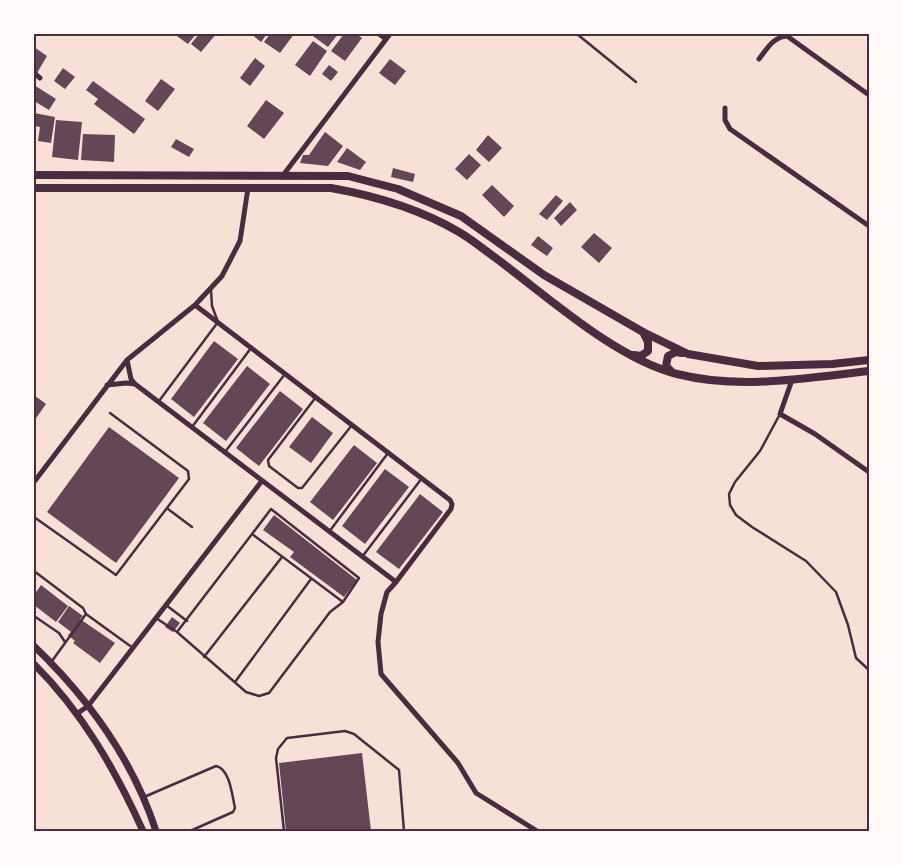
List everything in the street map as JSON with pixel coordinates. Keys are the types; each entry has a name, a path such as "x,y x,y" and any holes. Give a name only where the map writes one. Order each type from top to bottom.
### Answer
{"main road":[{"path":"34,175 284,174 348,176 398,189 456,213 544,275 643,332 688,354"},
{"path":"35,188 331,188 355,192 400,204 461,233 625,353 675,374 709,381 792,380 869,370"},
{"path":"625,353 641,356 648,351 648,342 643,332"},
{"path":"675,374 666,366 668,356 676,352 758,366 832,364 869,360"},
{"path":"34,646 51,662 88,706 124,762 143,798 156,831"},
{"path":"34,664 78,714 116,774 143,831"}],"street":[{"path":"379,34 386,39"},
{"path":"284,174 390,34"},
{"path":"760,59 773,41 780,36 787,36 869,95"},
{"path":"34,74 40,78"},
{"path":"725,108 725,120 730,129 869,226"},
{"path":"34,482 127,360 195,305 211,289 232,260 240,241 248,188"},
{"path":"195,305 450,500 452,504 451,509 388,592 381,614 378,642 381,674 458,763 476,793 537,831"},
{"path":"127,360 131,379 135,384 261,482 396,582"},
{"path":"792,380 780,414 815,434 869,472"},
{"path":"107,385 126,382 135,384"},
{"path":"78,714 88,706 261,482"}],"lane":[{"path":"577,34 636,82"},
{"path":"158,402 218,322 212,306 211,289"},
{"path":"191,428 251,348"},
{"path":"224,453 284,374"},
{"path":"316,398 268,460 269,466 298,488 302,488 352,425"},
{"path":"34,517 116,575 190,479 188,471 110,413"},
{"path":"780,414 760,451 729,494 730,505 736,515 752,527 806,561 836,592 848,625 856,658 869,670"},
{"path":"329,532 388,453"},
{"path":"362,557 422,478"},
{"path":"156,618 178,632 204,657 246,692 259,696 269,693 330,612 343,602 358,581 358,575 271,508 178,632"},
{"path":"168,509 192,527"},
{"path":"252,534 343,602"},
{"path":"204,657 282,557"},
{"path":"34,572 83,608 86,614 133,648"},
{"path":"235,682 311,579"},
{"path":"166,606 187,621"},
{"path":"51,662 86,614"},
{"path":"34,616 59,633 65,642"},
{"path":"284,831 276,758 278,749 287,738 345,731 354,734 399,770 404,831"},
{"path":"143,798 216,766 222,767 226,772 235,808 233,812 190,831"}],"building":[{"path":"174,34 196,34 188,44"},
{"path":"199,34 216,34 201,52 191,44"},
{"path":"251,34 267,34 261,42"},
{"path":"270,34 294,34 280,53 264,42"},
{"path":"310,34 338,34 328,47"},
{"path":"344,34 356,34 362,38 345,61 331,51"},
{"path":"313,41 327,51 310,76 295,65"},
{"path":"34,47 47,56 37,73 34,71"},
{"path":"255,58 265,66 250,86 240,78"},
{"path":"390,59 406,71 395,85 379,73"},
{"path":"329,65 338,72 331,81 322,74"},
{"path":"63,68 75,77 65,89 54,81"},
{"path":"161,79 175,89 158,111 145,101"},
{"path":"93,81 145,119 134,134 94,104 98,99 86,90"},
{"path":"34,85 56,99 49,110 34,101"},
{"path":"266,100 284,113 264,139 247,126"},
{"path":"34,113 55,117 51,143 38,141 40,127 34,126"},
{"path":"56,120 82,122 78,160 52,157"},
{"path":"325,132 343,146 328,166 300,163 303,155 309,155"},
{"path":"83,134 115,135 114,162 81,160"},
{"path":"488,135 502,148 489,162 476,150"},
{"path":"176,139 194,149 189,157 171,147"},
{"path":"347,148 366,162 360,170 337,162"},
{"path":"469,154 481,165 467,180 455,169"},
{"path":"393,168 415,174 413,182 391,177"},
{"path":"492,185 514,206 504,217 482,195"},
{"path":"556,195 563,201 547,220 539,214"},
{"path":"570,202 577,210 561,226 554,218"},
{"path":"594,233 612,248 599,263 581,247"},
{"path":"538,236 553,248 547,256 531,245"},
{"path":"214,341 238,359 194,417 171,399"},
{"path":"247,366 270,384 226,441 203,423"},
{"path":"280,391 303,409 259,466 236,448"},
{"path":"34,395 46,404 34,421"},
{"path":"312,417 333,433 311,463 289,447"},
{"path":"109,427 179,478 116,563 47,512"},
{"path":"354,445 377,463 333,520 310,502"},
{"path":"385,469 409,487 365,544 342,526"},
{"path":"420,494 443,512 399,569 376,552"},
{"path":"274,515 357,580 344,597 290,557 294,552 263,530"},
{"path":"41,585 68,606 56,622 34,605 34,595"},
{"path":"69,606 83,616 80,619 115,643 100,663 73,643 75,641 68,635 71,632 58,622"},
{"path":"172,617 180,623 173,632 165,627"},
{"path":"362,753 371,831 286,831 279,763"}]}
